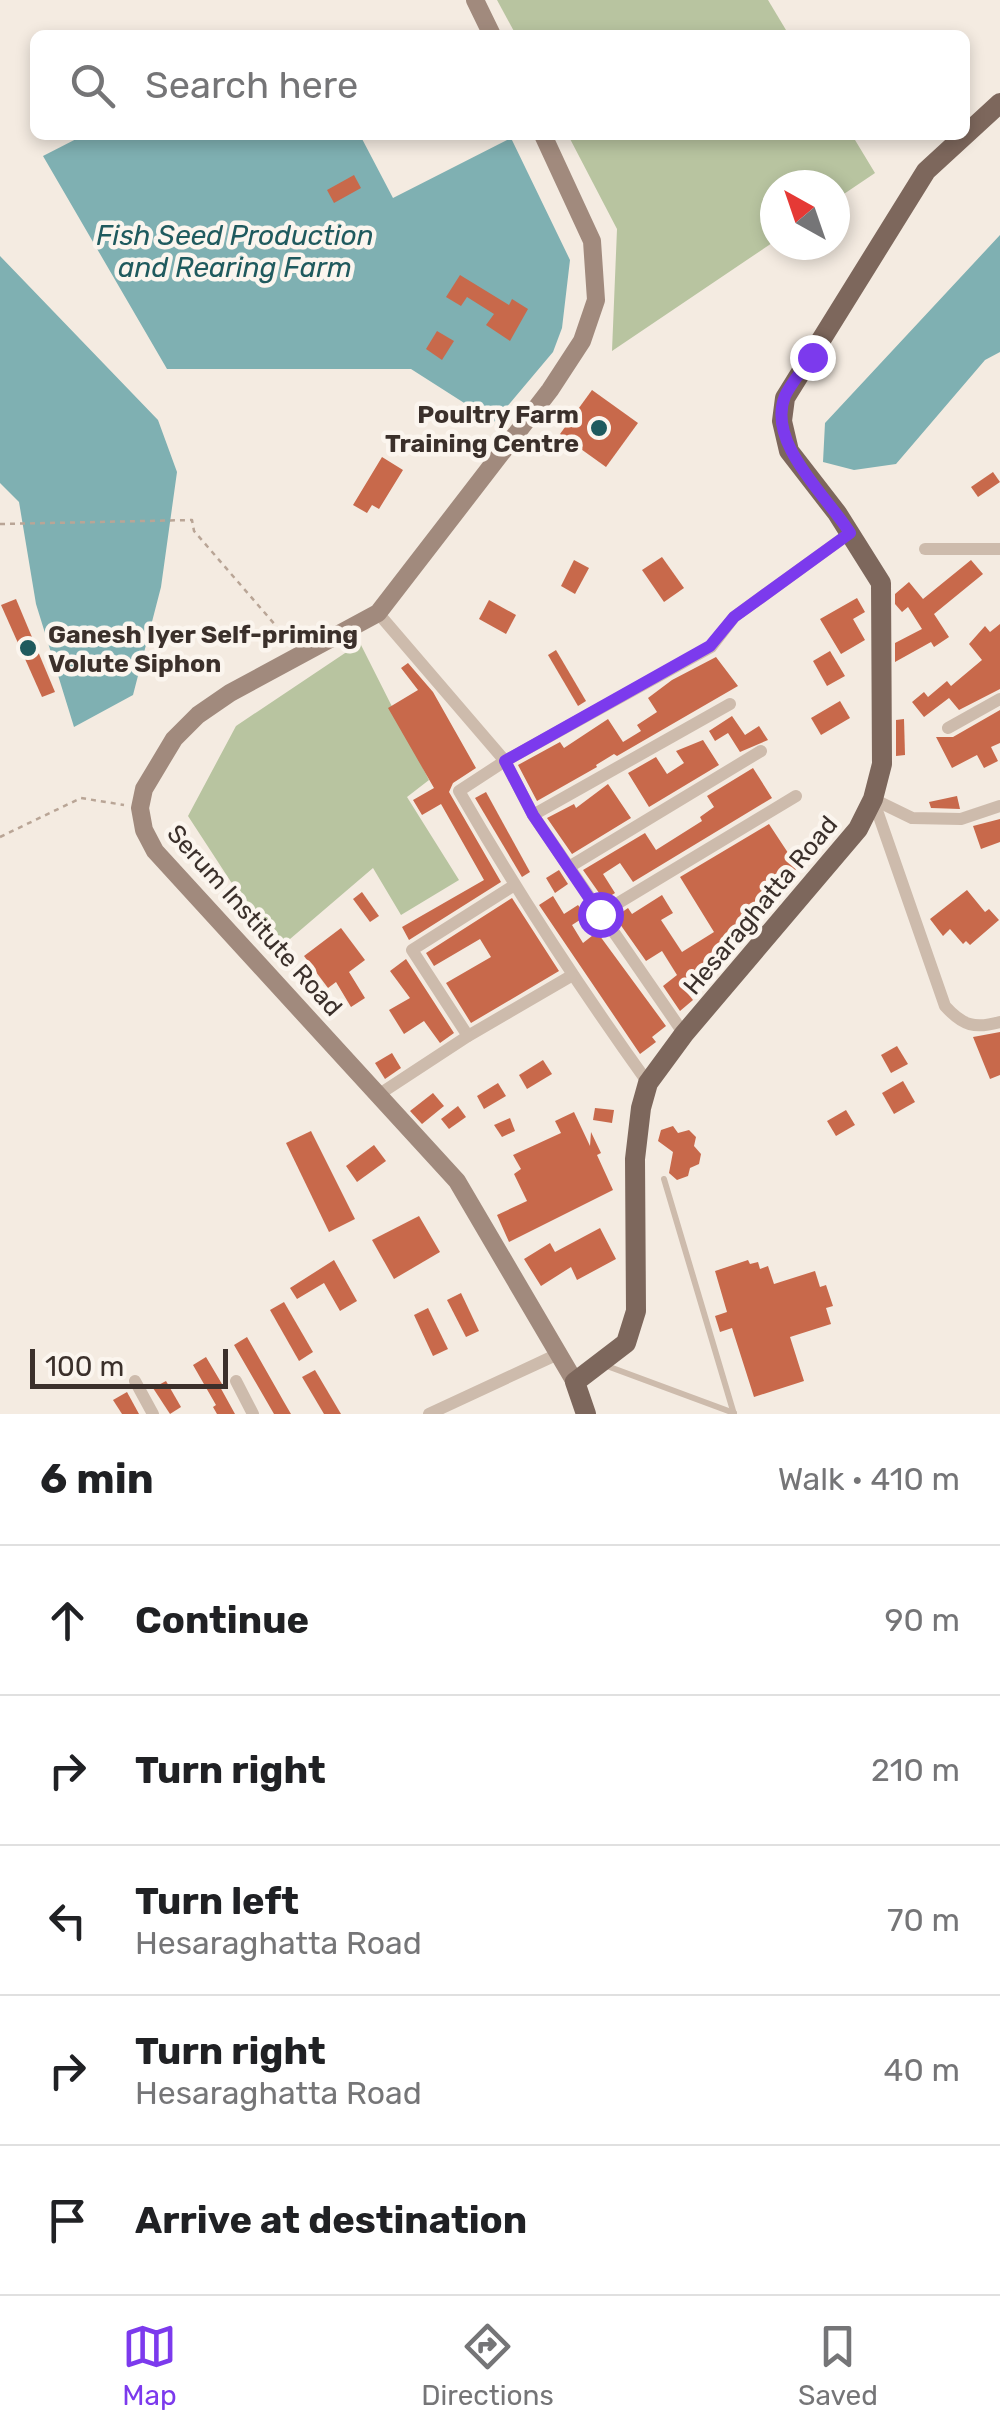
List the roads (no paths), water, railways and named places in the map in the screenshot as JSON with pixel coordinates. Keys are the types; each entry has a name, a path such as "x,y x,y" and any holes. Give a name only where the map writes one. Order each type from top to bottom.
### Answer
{"main road":[{"path":"474,0 489,30"},
{"name":"Hesaraghatta Road","path":"970,131 1000,103"},
{"name":"Serum Institute Road","path":"545,140 592,241 596,300 582,341 550,390 378,613 230,693 198,715 174,739 153,772 140,808 144,830 155,850 458,1182 575,1382"},
{"name":"Hesaraghatta Road","path":"575,1382 626,1343 636,1311 635,1159 648,1083 684,1034 858,829 873,799 882,764 880,582 850,533 789,451 782,420 784,398 926,171 960,140"},
{"path":"575,1382 586,1414"}],"street":[{"path":"648,1083 571,976 458,790 710,646 734,617 850,533"},
{"path":"925,549 1000,549"},
{"path":"378,613 505,761 533,815 684,1034"},
{"path":"948,728 1000,699"},
{"path":"533,815 730,704"},
{"path":"568,867 760,751"},
{"path":"600,914 796,796"},
{"path":"873,799 912,818 962,819 1000,806"},
{"path":"873,799 945,1006 960,1022 980,1028 1000,1022"},
{"path":"468,1036 412,950 514,886"},
{"path":"378,1095 571,976"},
{"path":"429,1414 558,1354"},
{"path":"236,1380 254,1414"},
{"path":"135,1381 152,1414"}],"lane":[{"path":"664,1179 734,1414"},
{"path":"601,1364 734,1414"}],"water":[{"name":"Fish Seed Production and Rearing Farm","path":"74,140 363,140 393,198 512,140 570,260 562,328 553,352 494,422 411,369 167,369 43,156"},
{"path":"1000,235 1000,352 985,360 896,464 854,470 823,462 825,423"},
{"path":"0,256 158,420 177,472 161,587 133,695 74,727 36,604 19,502 0,483"}],"place":[{"name":"Poultry Farm Training Centre","path":"599,428"},
{"name":"Ganesh Iyer Self-priming Volute Siphon","path":"28,648"}]}
